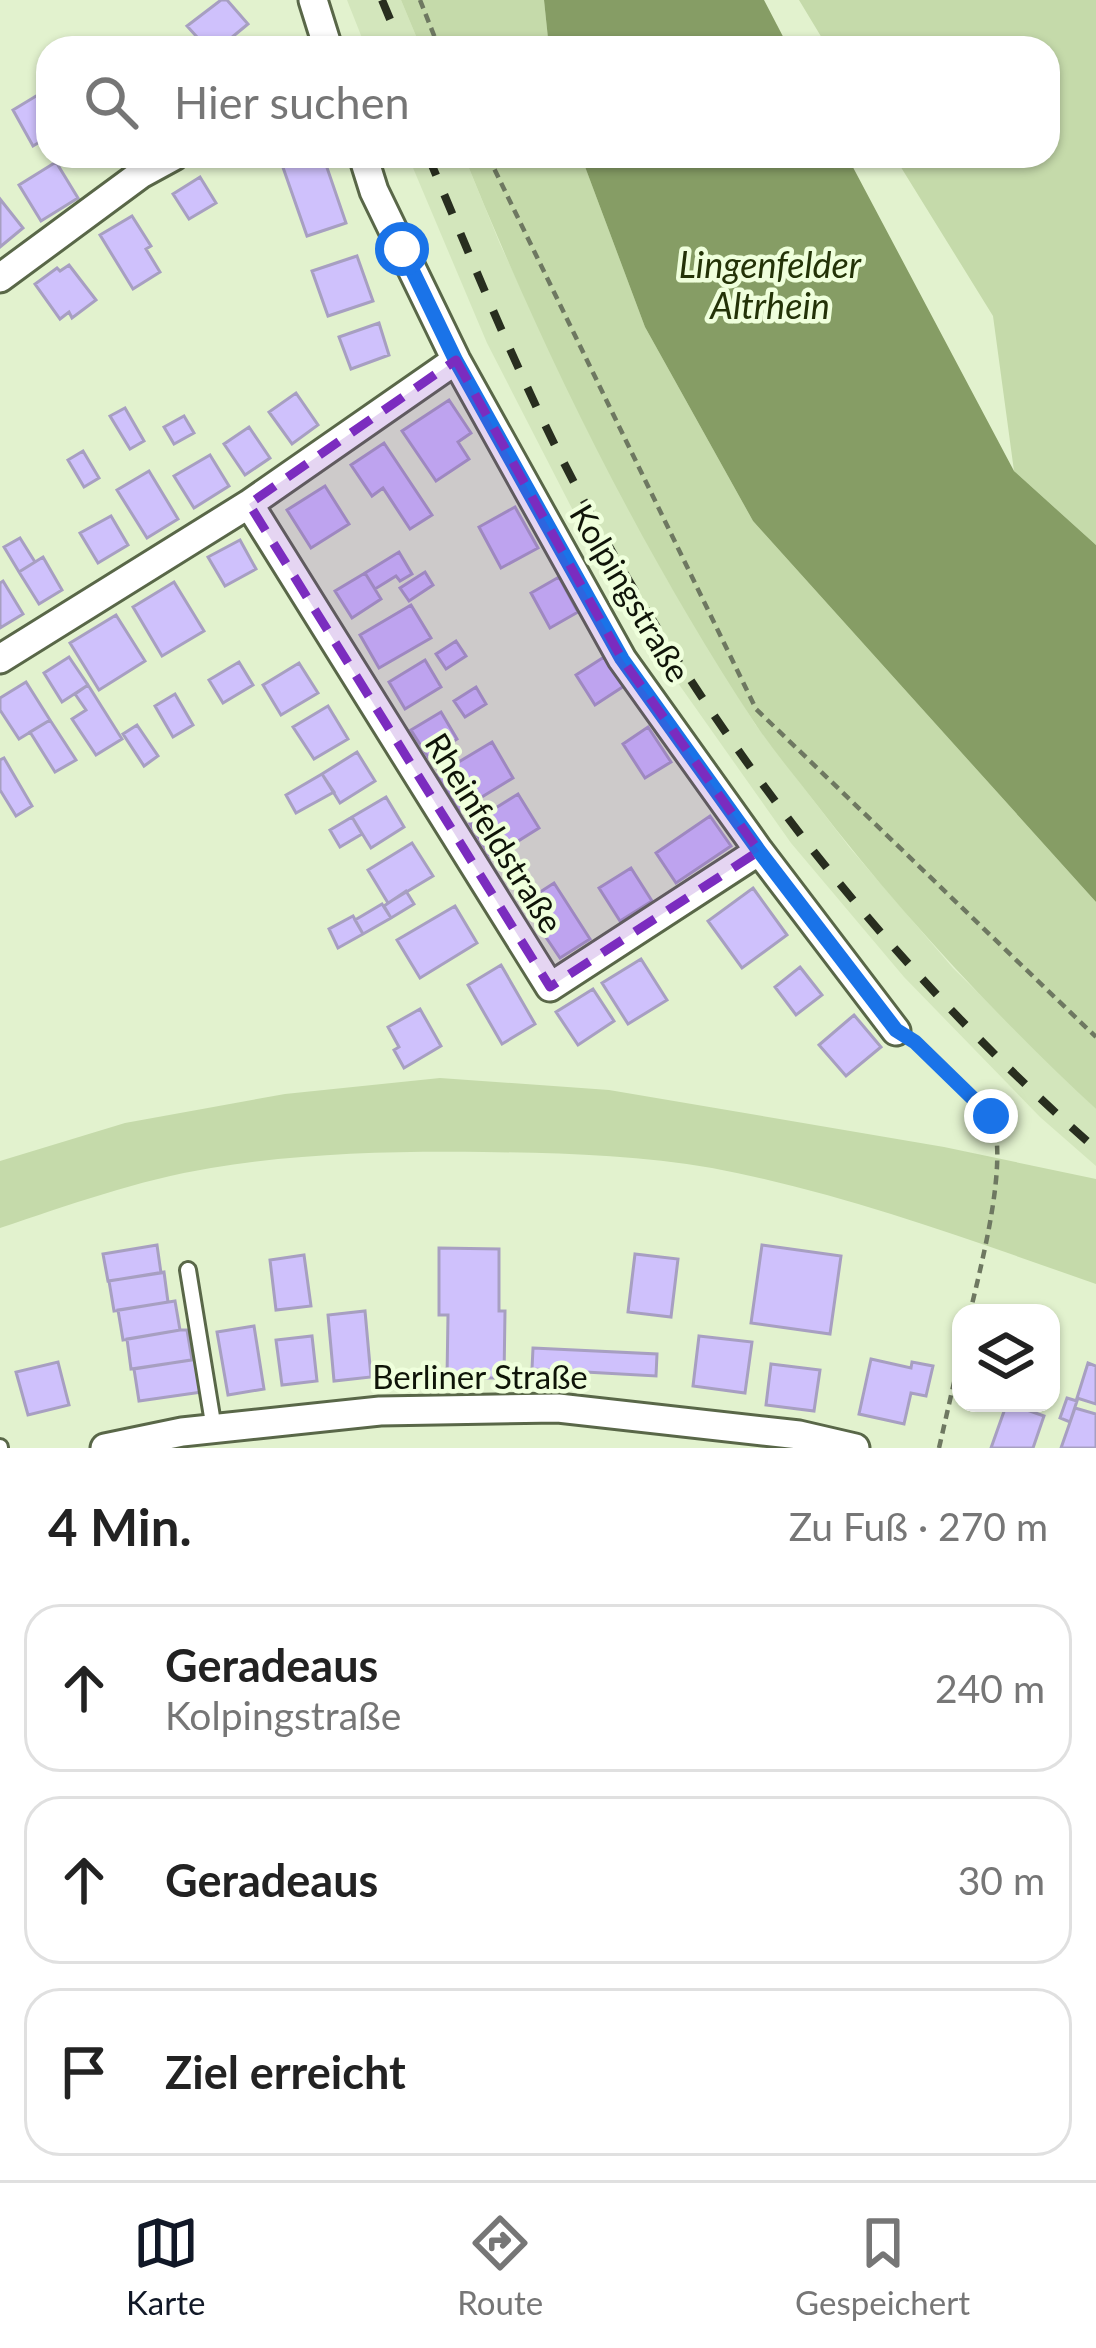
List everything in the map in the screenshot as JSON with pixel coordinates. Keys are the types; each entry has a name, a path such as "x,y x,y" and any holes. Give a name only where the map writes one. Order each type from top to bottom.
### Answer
{"street":[{"path":"313,0 324,36"},
{"path":"0,278 151,168"},
{"name":"Kolpingstraße","path":"367,168 456,361 622,659 759,851 896,1030"},
{"path":"0,659 249,504 456,361"},
{"name":"Rheinfeldstraße","path":"249,504 550,987 759,851"},
{"name":"Berliner Straße","path":"105,1448 214,1429 380,1411 558,1408 855,1448"}],"lane":[{"path":"188,1270 214,1429"}],"path":[{"path":"420,0 434,36"},
{"path":"494,168 756,709 1096,1037"},
{"path":"896,1030 915,1042 991,1116 998,1131 998,1160 972,1304"},
{"path":"939,1448 952,1391"}],"highlighted area":[{"path":"456,360 622,659 759,851 550,987 249,504"}],"shaded area":[{"path":"347,0 401,0 416,36 361,36"},
{"path":"401,0 544,0 548,36 416,36"},
{"path":"799,0 1096,0 1096,545 1014,471 993,316 901,168 1060,168 1060,36 821,36"},
{"path":"413,168 469,168 588,431 668,581 755,724 850,848 953,968 1096,1109 1096,1166 1040,1117 904,977 791,843 649,642 583,530 487,343"},
{"path":"469,168 585,168 645,327 753,521 1096,902 1096,1109 914,922 754,722 632,517 526,302"},
{"path":"440,1078 609,1090 944,1147 1096,1179 1096,1284 810,1190 712,1168 598,1156 381,1153 245,1163 130,1186 0,1228 0,1161 125,1123 285,1094"}],"water":[{"path":"544,0 764,0 783,36 548,36"},
{"name":"Lingenfelder Altrhein","path":"585,168 853,168 1014,471 1096,545 1096,902 753,521 645,327"}],"building":[{"path":"221,0 227,0 248,24 234,36 196,36 187,26"},
{"path":"36,96 36,144 33,146 13,110"},
{"path":"46,168 60,168 78,198 41,221 19,185"},
{"path":"283,168 327,168 346,223 307,236"},
{"path":"200,177 216,203 189,219 173,194"},
{"path":"0,199 23,228 0,247"},
{"path":"132,216 160,272 133,289 100,235"},
{"path":"357,256 373,301 328,316 312,271"},
{"path":"69,265 96,300 72,318 69,312 60,319 35,284"},
{"path":"379,323 389,355 351,369 339,337"},
{"path":"296,393 318,425 292,444 269,412"},
{"path":"449,400 471,433 458,442 469,459 436,481 402,431"},
{"path":"125,408 144,441 130,449 110,416"},
{"path":"184,416 194,433 174,444 164,427"},
{"path":"249,427 270,458 245,475 224,444"},
{"path":"384,443 432,515 410,529 383,488 372,496 351,465"},
{"path":"83,451 99,478 84,487 68,460"},
{"path":"210,455 229,486 194,508 174,476"},
{"path":"149,471 178,519 147,538 117,490"},
{"path":"325,486 349,524 311,548 287,510"},
{"path":"515,507 538,548 501,568 479,527"},
{"path":"111,516 128,545 98,563 80,533"},
{"path":"20,538 35,562 19,572 4,547"},
{"path":"240,540 256,569 225,586 208,557"},
{"path":"399,552 412,574 400,581 396,576 375,589 365,573"},
{"path":"43,557 62,590 39,604 19,572"},
{"path":"425,572 433,585 409,601 400,588"},
{"path":"365,573 381,599 352,618 335,591"},
{"path":"559,577 578,612 550,628 531,593"},
{"path":"3,581 23,614 0,628 0,583"},
{"path":"174,582 204,631 162,656 133,607"},
{"path":"411,605 431,638 379,668 360,635"},
{"path":"116,615 145,661 99,690 70,643"},
{"path":"456,641 466,656 446,669 436,654"},
{"path":"69,657 88,685 62,702 44,673"},
{"path":"604,657 624,686 595,705 576,675"},
{"path":"425,660 441,687 405,709 389,682"},
{"path":"239,662 253,685 223,703 209,680"},
{"path":"299,663 318,693 281,715 263,685"},
{"path":"26,682 50,720 19,739 0,710 0,698"},
{"path":"88,685 122,739 96,755 72,719 86,710 75,694"},
{"path":"476,687 486,704 465,717 454,701"},
{"path":"175,694 193,725 173,737 155,706"},
{"path":"328,706 348,739 314,759 293,727"},
{"path":"441,712 457,739 428,757 411,730"},
{"path":"50,720 76,760 55,772 30,732"},
{"path":"137,725 158,756 144,766 123,734"},
{"path":"648,727 671,762 645,778 623,744"},
{"path":"492,742 513,778 459,811 437,775"},
{"path":"357,752 375,781 340,803 322,774"},
{"path":"4,758 32,806 16,816 0,790 0,760"},
{"path":"322,774 334,792 296,813 286,795"},
{"path":"518,794 539,828 491,858 470,824"},
{"path":"386,797 404,827 371,848 352,817"},
{"path":"710,816 731,846 676,883 656,853"},
{"path":"352,817 362,834 340,847 330,830"},
{"path":"412,843 433,876 388,903 368,870"},
{"path":"631,868 652,901 620,921 599,888"},
{"path":"554,883 590,939 560,958 541,930 551,923 534,896"},
{"path":"753,888 787,935 742,968 708,921"},
{"path":"406,891 414,904 391,918 384,906"},
{"path":"382,904 391,918 363,934 355,920"},
{"path":"455,906 477,943 420,978 397,940"},
{"path":"353,916 363,934 338,948 329,929"},
{"path":"641,959 667,1000 628,1024 602,983"},
{"path":"501,965 535,1024 502,1044 468,985"},
{"path":"800,967 822,995 796,1015 775,987"},
{"path":"593,989 614,1021 578,1045 556,1012"},
{"path":"420,1009 441,1046 404,1068 388,1027"},
{"path":"854,1015 881,1047 846,1076 819,1045"},
{"path":"157,1245 161,1273 108,1281 103,1254"},
{"path":"762,1245 841,1256 830,1334 751,1323"},
{"path":"439,1248 499,1249 504,1378 447,1378 448,1315 439,1315"},
{"path":"635,1254 678,1259 671,1317 628,1312"},
{"path":"304,1255 311,1306 276,1310 270,1260"},
{"path":"164,1272 168,1302 114,1311 109,1281"},
{"path":"175,1301 180,1330 123,1340 118,1310"},
{"path":"365,1311 371,1377 334,1381 328,1315"},
{"path":"254,1326 264,1389 228,1395 217,1332"},
{"path":"187,1330 192,1360 131,1369 127,1339"},
{"path":"312,1336 317,1381 282,1385 276,1340"},
{"path":"699,1336 752,1342 745,1393 693,1386"},
{"path":"533,1348 657,1354 656,1376 532,1369"},
{"path":"197,1359 202,1392 139,1401 134,1369"},
{"path":"871,1359 911,1368 912,1362 933,1366 926,1396 911,1393 904,1424 859,1414"},
{"path":"58,1362 69,1405 28,1415 16,1372"},
{"path":"1088,1363 1096,1366 1096,1404 1077,1398"},
{"path":"771,1364 820,1370 814,1411 766,1405"},
{"path":"1067,1398 1077,1401 1070,1422 1060,1418"},
{"path":"1075,1408 1096,1414 1096,1448 1061,1448"},
{"path":"1004,1412 1044,1416 1033,1448 991,1448"}],"railway":[{"path":"382,0 397,36"},
{"path":"433,168 556,448 685,671 744,758 873,923 943,1002 1096,1149"}],"route":[{"path":"402,249 456,361 622,659 759,851 896,1030 915,1042 991,1116"}]}
